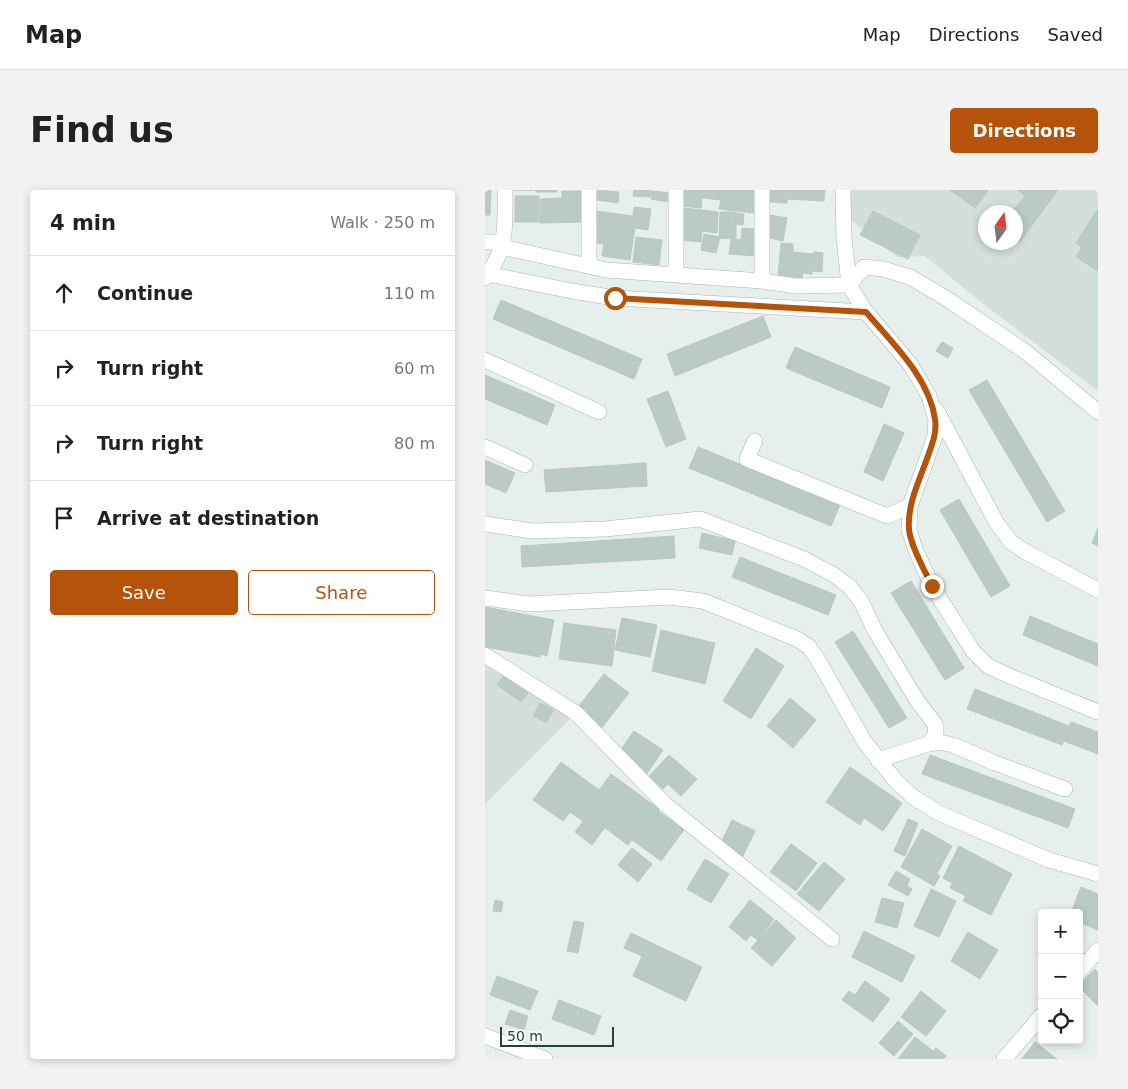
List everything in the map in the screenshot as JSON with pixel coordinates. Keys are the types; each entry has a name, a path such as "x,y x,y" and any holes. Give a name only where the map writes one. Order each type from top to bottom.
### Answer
{"street":[{"path":"505,190 505,232 495,265 487,276 615,298 866,312"},
{"path":"589,190 589,266"},
{"path":"676,190 676,274"},
{"path":"762,190 762,281"},
{"path":"843,190 844,237 849,285 866,312 910,364 996,522 1011,542 1026,552 1098,590"},
{"path":"485,242 606,270 762,281 796,286 849,285 864,267 883,269 910,277 979,319 1026,352 1098,412"},
{"path":"485,360 599,412"},
{"path":"929,396 936,420 935,436 911,506 909,530 916,551 932,586 973,651 988,666 1098,712"},
{"path":"755,441 747,460 887,516 911,506"},
{"path":"485,447 525,465"},
{"path":"485,524 532,531 605,529 700,519 804,559 834,575 850,587 861,603 873,629 918,702 935,724 936,736 928,744"},
{"path":"485,598 529,604 669,597 703,601 797,639 809,647 818,660 864,741 895,780 913,797 939,813 1049,860 1098,874"},
{"path":"485,655 577,713 666,805 832,939"},
{"path":"878,760 940,742 953,745 995,764 1065,789"},
{"path":"1083,967 1098,950"},
{"path":"1004,1059 1038,1020"},
{"path":"485,1036 545,1059"}],"shaded area":[{"path":"846,190 1098,190 1098,391 977,299 925,256 897,257 847,217"},
{"path":"485,655 576,713 485,804"}],"building":[{"path":"485,190 491,190 490,215 485,215"},
{"path":"536,190 557,190 557,192 536,192"},
{"path":"597,190 619,192 618,203 596,200"},
{"path":"634,190 651,190 650,197 633,196"},
{"path":"683,190 757,190 754,213 719,209 721,200 702,198 701,208 681,206"},
{"path":"768,190 825,190 824,201 787,199 787,203 768,202"},
{"path":"950,190 986,190 988,191 975,208"},
{"path":"1017,190 1057,191 1023,238 1023,205 1018,205 1025,196"},
{"path":"562,191 584,191 585,222 540,223 540,199 562,198"},
{"path":"652,191 670,193 669,202 651,199"},
{"path":"515,196 539,196 539,222 515,222"},
{"path":"634,207 651,209 648,230 635,228 630,260 602,256 604,244 592,242 596,211 633,216"},
{"path":"684,208 718,212 717,233 702,231 701,242 681,240"},
{"path":"1097,210 1098,271 1076,257 1082,247 1076,243"},
{"path":"873,211 920,235 908,259 860,235"},
{"path":"720,212 736,212 736,239 719,238"},
{"path":"737,213 744,214 743,225 736,224"},
{"path":"770,215 787,218 783,241 766,237"},
{"path":"742,228 758,229 756,256 729,254 731,239 741,240"},
{"path":"704,234 720,237 716,253 701,250"},
{"path":"636,237 662,240 659,265 633,262"},
{"path":"781,243 793,244 793,252 813,254 812,274 803,273 802,278 778,276"},
{"path":"814,252 823,253 822,272 813,271"},
{"path":"501,300 642,359 634,379 493,319"},
{"path":"763,316 771,337 675,376 667,354"},
{"path":"942,342 953,348 948,358 936,351"},
{"path":"795,347 890,387 882,408 786,368"},
{"path":"485,375 555,405 547,425 485,399"},
{"path":"987,380 1065,511 1047,522 969,390"},
{"path":"668,391 686,439 666,447 647,399"},
{"path":"884,424 904,433 883,481 864,472"},
{"path":"698,447 840,505 831,526 689,468"},
{"path":"485,460 515,473 506,493 485,484"},
{"path":"646,463 647,486 546,492 544,470"},
{"path":"959,499 1010,586 991,597 940,510"},
{"path":"1098,528 1098,546 1092,543"},
{"path":"702,533 735,541 732,555 699,548"},
{"path":"674,536 675,558 522,567 521,546"},
{"path":"740,557 836,595 828,615 732,577"},
{"path":"911,581 964,668 945,680 891,593"},
{"path":"485,607 554,620 547,656 540,654 540,657 485,647"},
{"path":"1030,616 1098,644 1098,666 1023,635"},
{"path":"622,618 657,625 650,657 615,650"},
{"path":"564,623 616,630 612,666 559,659"},
{"path":"661,630 715,643 705,684 652,671"},
{"path":"853,631 907,718 889,728 835,642"},
{"path":"756,648 784,666 751,719 723,701"},
{"path":"604,674 629,693 600,730 575,711"},
{"path":"503,676 528,693 521,702 497,685"},
{"path":"975,689 1069,726 1071,722 1098,732 1098,754 1064,741 1062,745 967,709"},
{"path":"790,698 816,720 793,748 767,726"},
{"path":"540,703 554,710 546,723 533,716"},
{"path":"634,731 663,750 646,775 617,755"},
{"path":"669,755 697,779 681,796 668,784 663,789 649,776"},
{"path":"930,755 1075,809 1068,828 922,774"},
{"path":"561,762 599,790 611,774 684,830 661,861 632,840 628,845 588,815 583,821 570,812 563,821 533,800"},
{"path":"850,767 902,803 883,831 864,818 860,825 826,802"},
{"path":"588,815 605,827 592,845 575,832"},
{"path":"908,819 918,823 905,856 894,851"},
{"path":"732,820 755,831 738,866 720,845"},
{"path":"922,829 952,846 937,874 940,876 934,886 901,867"},
{"path":"791,844 817,863 796,891 770,872"},
{"path":"959,846 1012,874 991,915 963,901 966,896 950,888 952,883 943,878"},
{"path":"632,848 652,864 638,882 618,865"},
{"path":"705,859 729,874 711,903 687,889"},
{"path":"824,862 845,879 819,911 797,894"},
{"path":"896,871 910,879 907,886 912,889 908,896 888,885"},
{"path":"1081,887 1098,894 1098,930 1083,924 1083,909 1073,909"},
{"path":"931,889 956,901 939,937 914,926"},
{"path":"882,898 904,903 897,928 875,922"},
{"path":"495,900 503,902 501,912 493,911"},
{"path":"750,900 774,919 758,940 751,935 746,941 729,927"},
{"path":"776,920 796,938 772,966 751,948"},
{"path":"574,921 584,923 578,953 567,951"},
{"path":"864,931 915,956 902,982 852,957"},
{"path":"968,932 998,950 980,979 951,961"},
{"path":"631,933 702,967 686,1001 633,976 642,956 624,948"},
{"path":"1095,969 1098,973 1098,1006 1083,991 1083,981"},
{"path":"497,976 538,991 530,1010 490,995"},
{"path":"865,981 890,999 873,1022 842,1000 849,991 855,995"},
{"path":"921,991 946,1011 926,1036 901,1017"},
{"path":"559,1000 601,1016 594,1035 552,1019"},
{"path":"510,1010 528,1016 524,1030 505,1024"},
{"path":"898,1021 913,1034 894,1056 879,1043"},
{"path":"915,1037 933,1051 936,1048 946,1056 943,1059 898,1059"},
{"path":"1035,1042 1057,1059 1022,1059"}],"route":[{"path":"615,298 866,312 910,364 929,396 936,420 935,436 911,506 909,530 916,551 932,586"}]}
